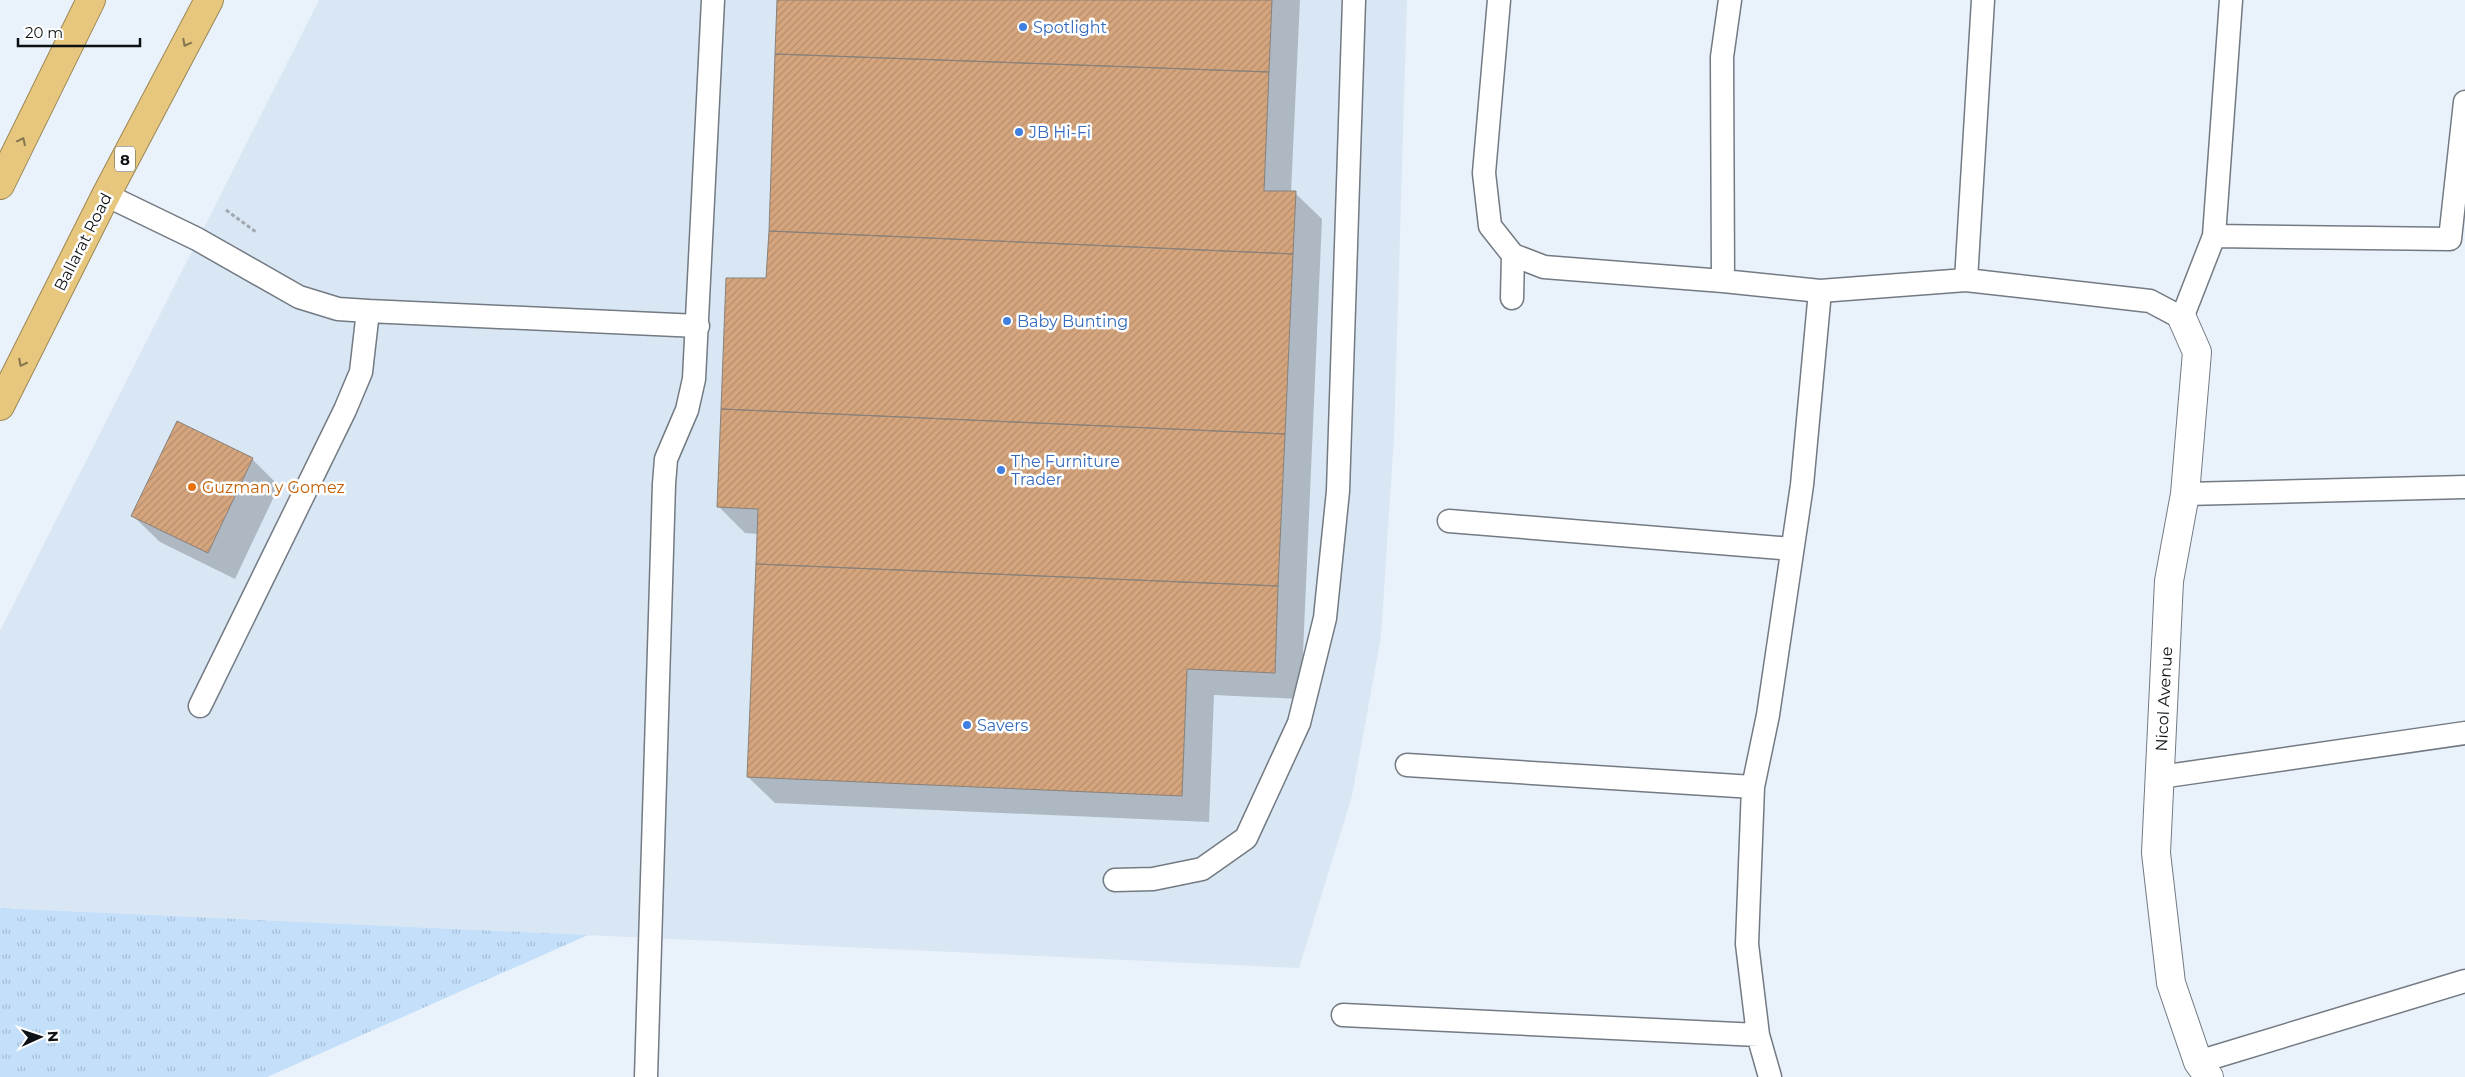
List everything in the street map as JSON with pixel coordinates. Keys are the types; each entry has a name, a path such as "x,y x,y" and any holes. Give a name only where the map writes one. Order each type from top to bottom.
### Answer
{"highway":[{"path":"0,185 91,0"},
{"name":"Ballarat Road","path":"0,406 106,195 209,0"}],"street":[{"name":"Nicol Avenue","path":"2182,318 2197,352 2186,494 2169,581 2156,853 2171,983 2203,1069"}],"lane":[{"path":"646,1077 664,484 666,459 687,410 694,379 714,0"},
{"path":"1116,880 1153,879 1202,869 1246,838 1298,723 1325,618 1338,491 1354,0"},
{"path":"1498,0 1484,173 1490,226 1513,255 1544,267 1724,281 1820,291 1966,280 2150,300 2182,318 2214,236 2231,0"},
{"path":"1724,281 1722,57 1730,0"},
{"path":"1966,280 1983,0"},
{"path":"2214,236 2450,239 2465,102"},
{"path":"106,195 197,238 299,297 338,309 698,326"},
{"path":"1512,298 1513,255"},
{"path":"1770,1077 1758,1035 1747,944 1753,787 1768,715 1802,485 1820,291"},
{"path":"200,706 345,410 361,372 368,311"},
{"path":"2186,494 2465,487"},
{"path":"1449,521 1792,549"},
{"path":"2160,777 2465,733"},
{"path":"1407,765 1753,787"},
{"path":"2203,1069 2465,980"},
{"path":"1343,1015 1758,1035"}],"path":[{"path":"226,210 257,232"}],"shaded area":[{"path":"319,0 1407,0 1394,437 1381,637 1352,796 1299,968 0,908 0,631"}],"green space":[{"path":"0,908 588,935 267,1077 0,1077"}],"building":[{"name":"Spotlight","path":"777,0 1272,0 1269,72 775,54"},
{"name":"JB Hi-Fi","path":"775,54 1269,72 1264,191 1296,191 1293,254 769,231"},
{"name":"Baby Bunting","path":"769,231 1293,254 1285,434 721,409 726,278 766,278"},
{"name":"The Furniture Trader","path":"721,409 1285,434 1278,586 756,564 758,509 717,507"},
{"name":"Guzman y Gomez","path":"177,421 253,458 208,553 131,516"},
{"name":"Savers","path":"756,564 1278,586 1275,673 1187,669 1182,796 747,777"}],"place":[{"name":"Spotlight","path":"1023,27"},
{"name":"JB Hi-Fi","path":"1019,132"},
{"name":"Baby Bunting","path":"1007,321"},
{"name":"The Furniture Trader","path":"1001,470"},
{"name":"Guzman y Gomez","path":"192,487"},
{"name":"Savers","path":"967,725"}]}
